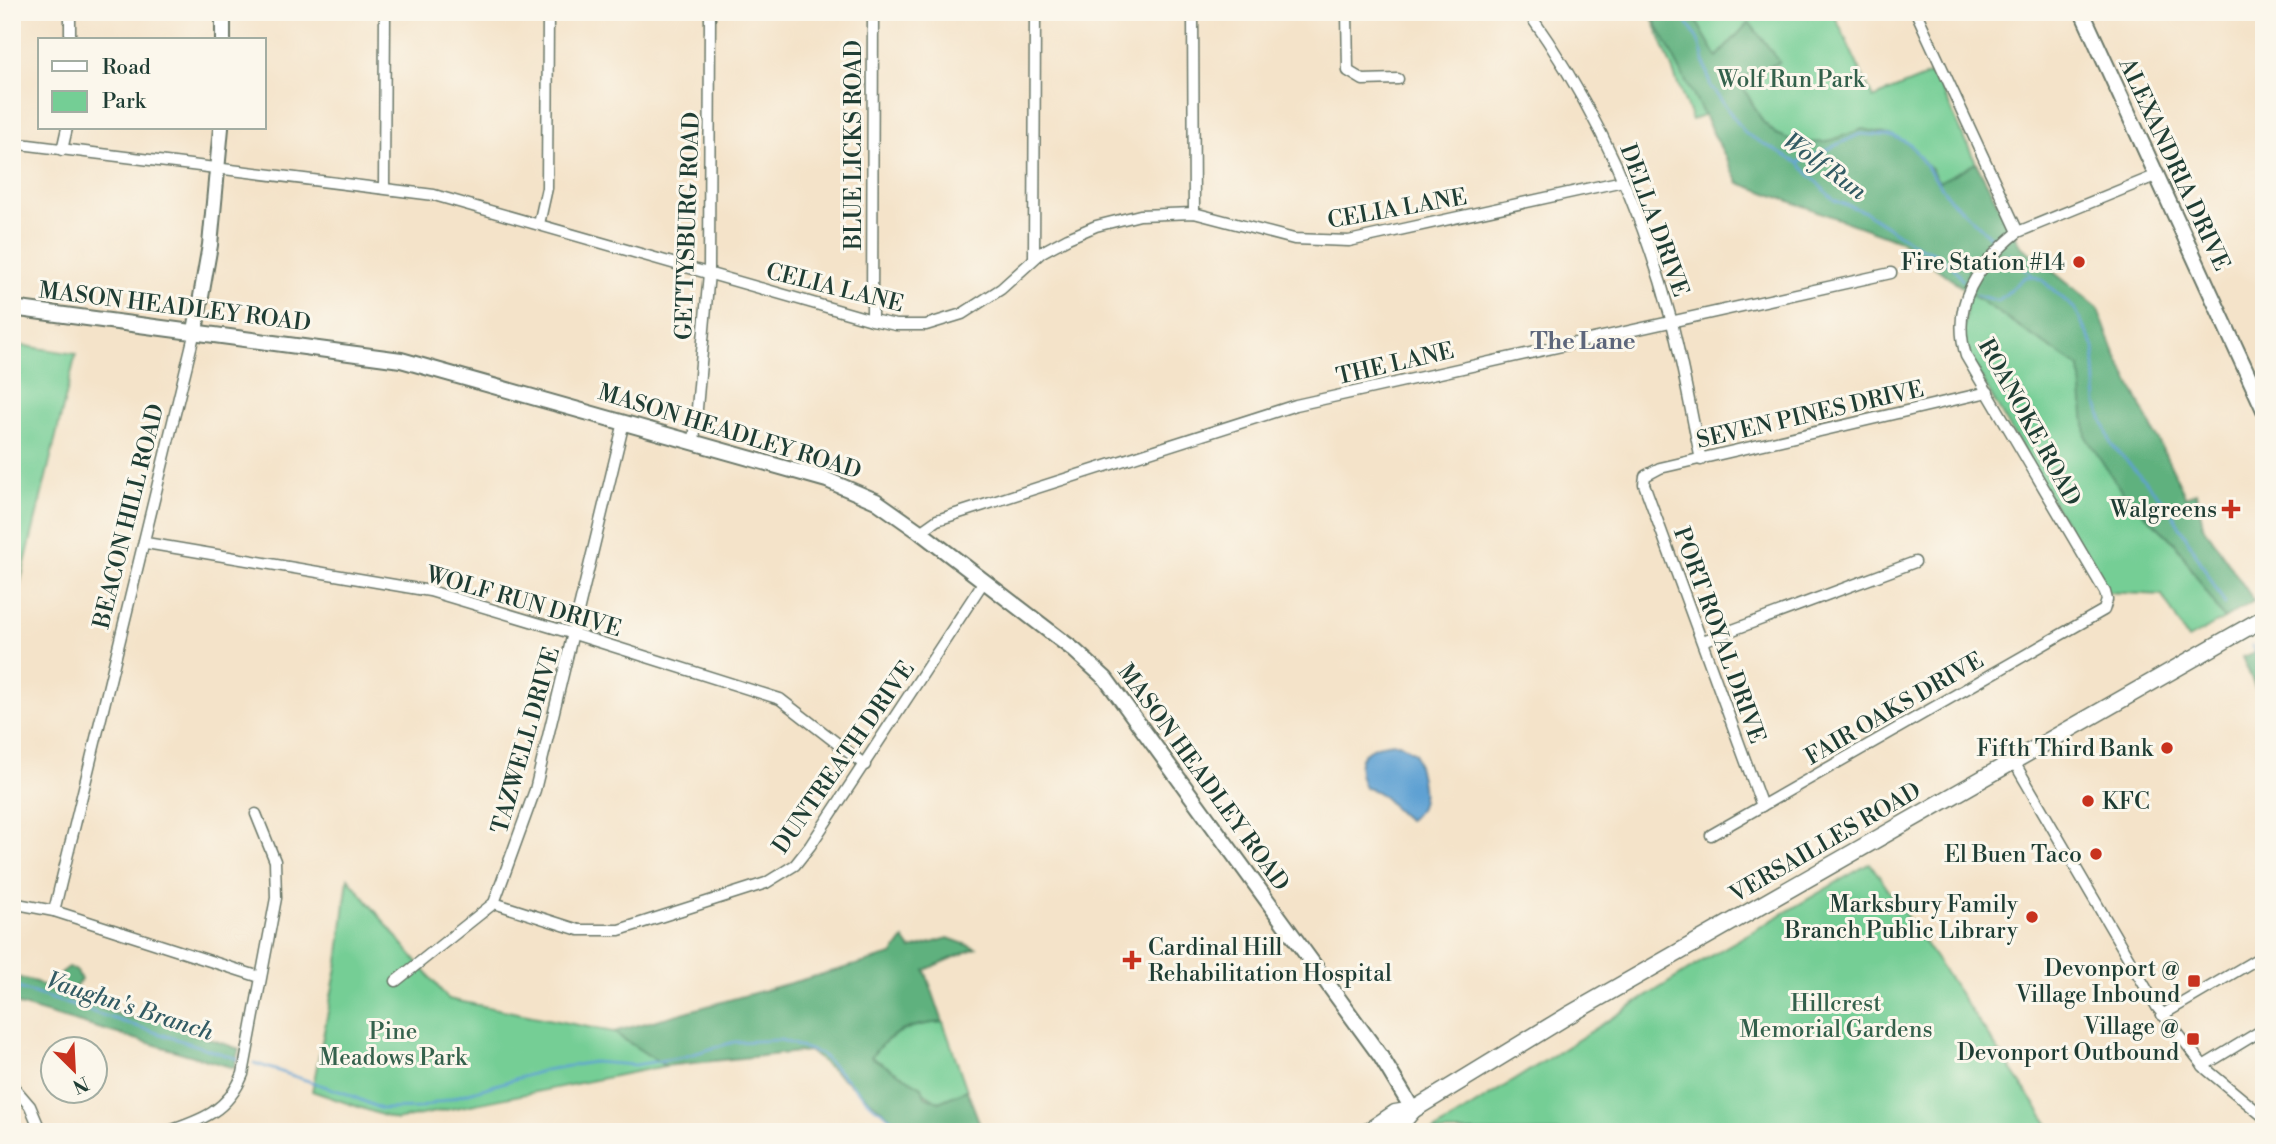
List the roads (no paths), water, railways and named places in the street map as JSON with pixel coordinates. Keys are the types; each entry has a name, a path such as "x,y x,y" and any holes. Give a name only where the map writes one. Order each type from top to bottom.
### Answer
{"main road":[{"path":"223,12 223,38"},
{"name":"ALEXANDRIA DRIVE","path":"2082,12 2264,410"},
{"name":"BEACON HILL ROAD","path":"195,331 219,169 220,130"},
{"name":"MASON HEADLEY ROAD","path":"12,308 401,360 849,488 876,501 1074,650 1118,692 1381,1057 1413,1110"},
{"name":"VERSAILLES ROAD","path":"1394,1132 1413,1110 1567,1016 2264,618"},
{"name":"VERSAILLES ROAD","path":"1367,1132 1395,1113 1413,1110"}],"street":[{"path":"70,12 70,38"},
{"path":"384,188 386,12"},
{"path":"539,224 547,188 548,12"},
{"name":"GETTYSBURG ROAD","path":"694,442 709,273 710,12"},
{"name":"BLUE LICKS ROAD","path":"872,320 873,12"},
{"path":"1034,258 1035,12"},
{"path":"1193,12 1194,213"},
{"path":"1347,12 1348,71 1363,80 1398,79"},
{"name":"DELLA DRIVE","path":"1528,12 1575,81 1623,181 1671,320 1701,460"},
{"path":"1916,12 2018,232"},
{"path":"62,150 67,130"},
{"name":"CELIA LANE","path":"12,143 434,195 896,325 926,325 962,314 1002,289 1034,258 1068,238 1096,226 1140,215 1194,213 1294,239 1349,241 1623,181"},
{"name":"ROANOKE ROAD","path":"2096,615 2107,605 2105,592 1966,356 1960,332 1961,305 1983,270 2018,232 2155,176"},
{"name":"THE LANE","path":"920,532 937,520 1296,405 1891,273"},
{"name":"BEACON HILL ROAD","path":"54,911 146,542 195,331"},
{"name":"SEVEN PINES DRIVE","path":"1644,478 1660,468 1988,392"},
{"name":"TAZWELL DRIVE","path":"494,903 535,790 624,422"},
{"name":"PORT ROYAL DRIVE","path":"1644,478 1762,806"},
{"name":"WOLF RUN DRIVE","path":"146,542 430,591 574,634 780,699 865,765"},
{"path":"1703,641 1915,562"},
{"name":"DUNTREATH DRIVE","path":"494,903 579,929 608,931 747,891 781,877 795,865 865,765 984,581"},
{"name":"FAIR OAKS DRIVE","path":"1711,835 2096,615"},
{"path":"2014,762 2162,1015 2203,1066 2264,1117"},
{"path":"166,1132 220,1110 236,1091 243,1074 277,882 275,861 256,814"},
{"path":"12,902 54,911 260,977"},
{"path":"396,981 494,903"},
{"path":"2162,1015 2264,955"},
{"path":"2203,1066 2264,1029"},
{"path":"12,1085 30,1106 41,1132"}],"water":[{"path":"1399,743 1415,753 1421,780 1420,807 1408,820 1378,792 1365,788 1359,767 1364,754 1370,749"}],"waterway":[{"name":"Wolf Run","path":"1681,12 1699,42 1711,87 1746,134 1798,163 1834,200 1865,212 1915,245 1935,253 1952,266 1962,280"},
{"path":"1798,163 1860,134 1893,136 1910,144 1950,199 1995,241"},
{"path":"2009,254 2032,275"},
{"name":"Wolf Run","path":"1976,295 1998,301 2025,277 2033,276 2042,280 2075,309 2094,347 2097,404 2111,444 2168,506 2225,604"},
{"name":"Wolf Run","path":"2252,646 2264,668"},
{"name":"Vaughn's Branch","path":"12,986 238,1059"},
{"name":"Vaughn's Branch","path":"254,1063 345,1093 381,1109 419,1108 545,1070 593,1062 635,1065 683,1057 734,1042 781,1040 821,1054 873,1106 912,1132"}],"place":[{"name":"Fire Station #14","path":"2079,262"},
{"name":"Walgreens","path":"2231,509"},
{"name":"Fifth Third Bank","path":"2167,748"},
{"name":"KFC","path":"2088,801"},
{"name":"El Buen Taco","path":"2096,854"},
{"name":"Marksbury Family Branch Public Library","path":"2032,917"},
{"name":"Cardinal Hill Rehabilitation Hospital","path":"1132,960"},
{"name":"Devonport @ Village Inbound","path":"2194,981"},
{"name":"Village @ Devonport Outbound","path":"2193,1039"}],"district":[{"name":"The Lane","path":"1583,341"}],"park label":[{"name":"Wolf Run Park","path":"1791,79"},
{"name":"Hillcrest Memorial Gardens","path":"1836,1016"},
{"name":"Pine Meadows Park","path":"393,1044"}]}
